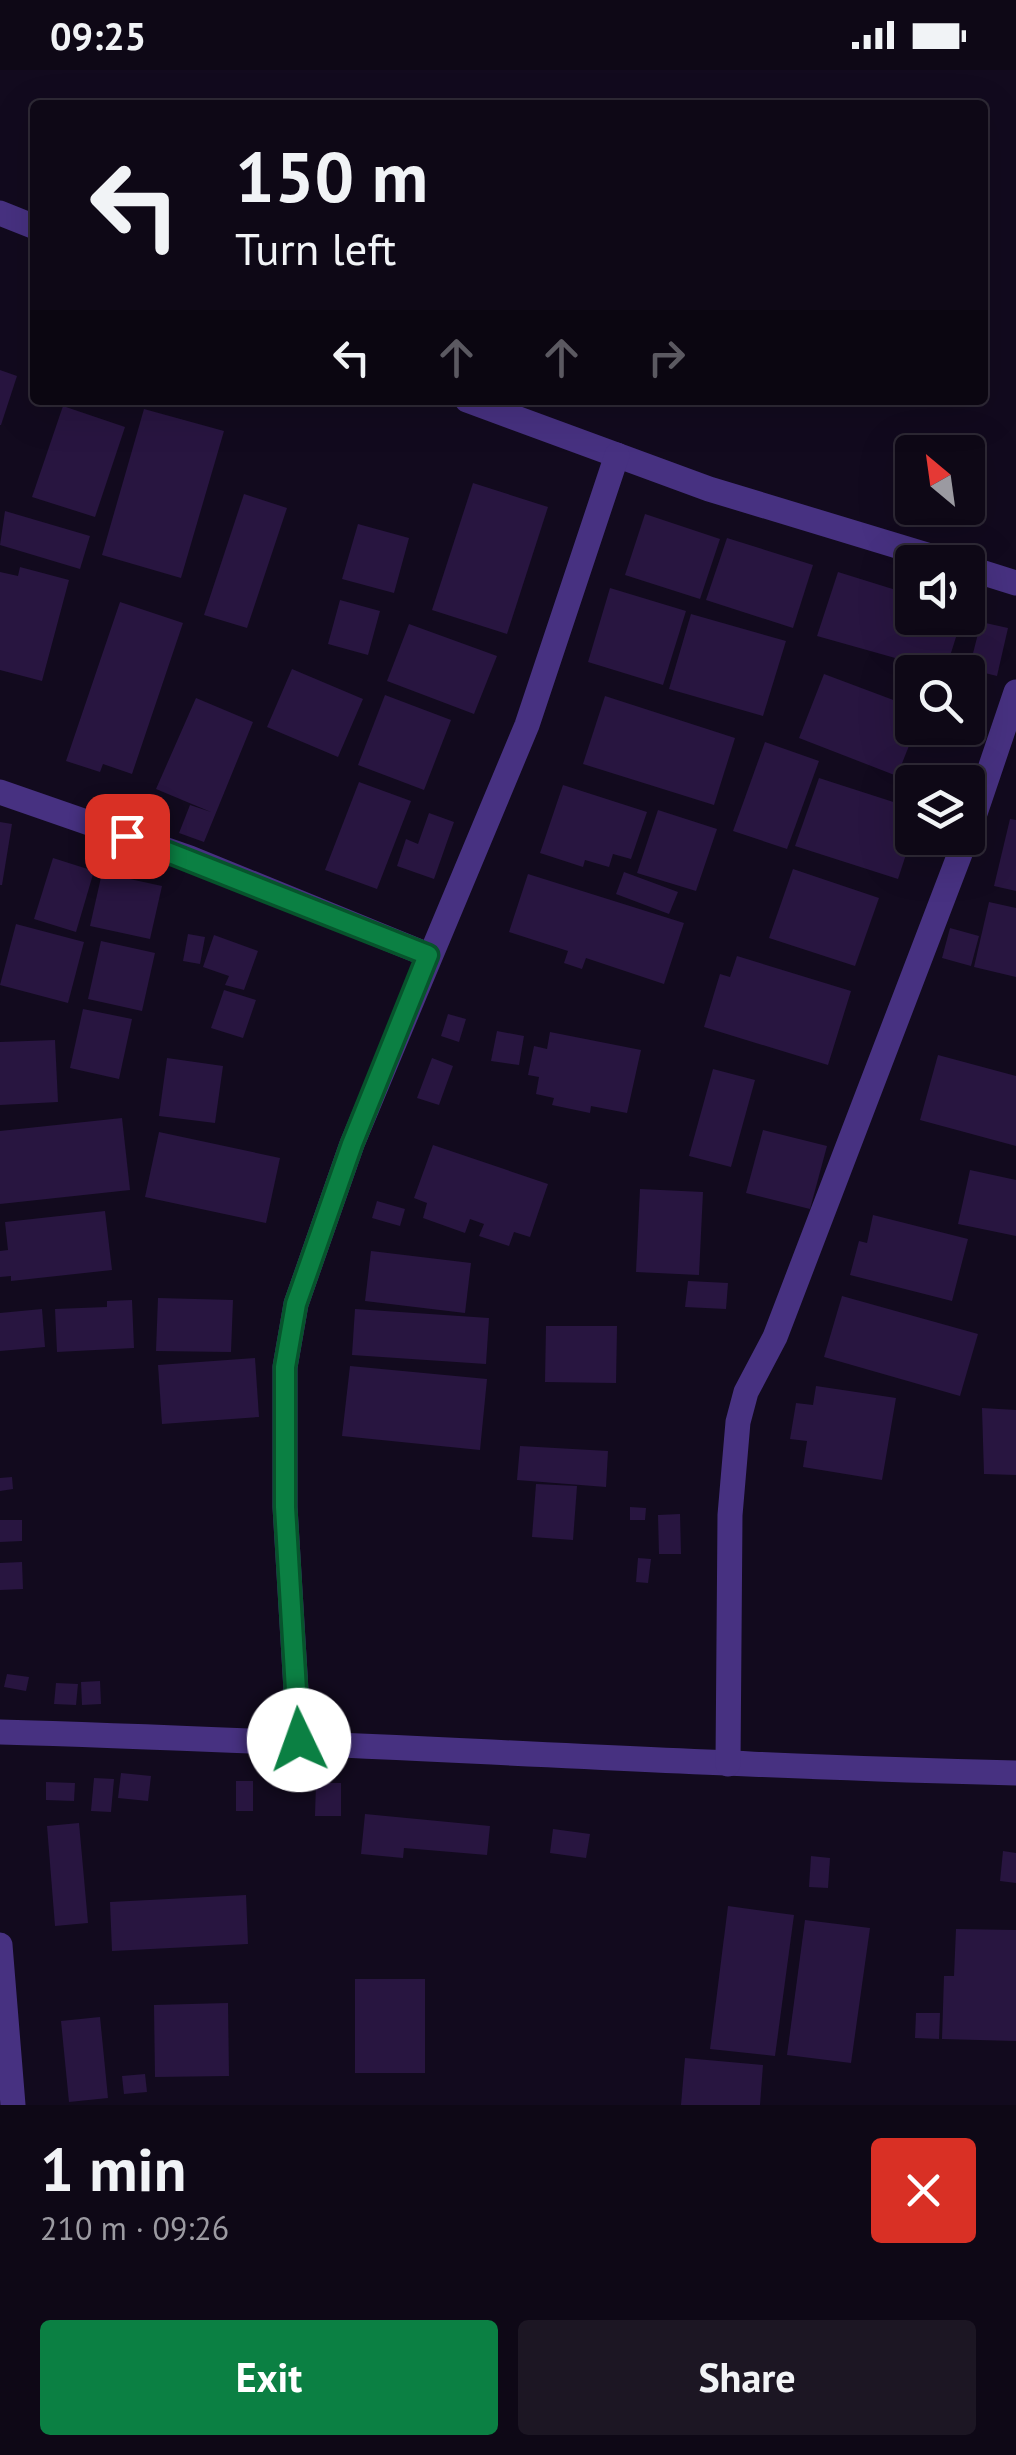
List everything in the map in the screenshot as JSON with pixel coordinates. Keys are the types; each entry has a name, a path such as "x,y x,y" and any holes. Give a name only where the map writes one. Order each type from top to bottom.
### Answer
{"street":[{"path":"0,212 30,225"},
{"path":"481,405 709,489 895,545"},
{"path":"299,1740 285,1507 285,1367 296,1304 352,1144 527,725 617,455"},
{"path":"985,573 1016,583"},
{"path":"985,783 1016,692"},
{"path":"0,792 190,858 428,955"},
{"path":"728,1764 730,1515 742,1406 775,1337 960,855"},
{"path":"0,1732 299,1740 728,1764 1016,1773"},
{"path":"0,1944 13,2105"}],"building":[{"path":"0,370 17,376 1,425 0,425"},
{"path":"63,406 125,427 95,517 32,497"},
{"path":"144,409 224,431 181,578 102,555"},
{"path":"473,483 548,507 507,634 432,610"},
{"path":"244,494 287,508 247,628 204,615"},
{"path":"5,511 90,536 80,569 0,545"},
{"path":"645,514 720,539 700,599 625,575"},
{"path":"358,524 409,538 394,593 342,579"},
{"path":"727,538 813,565 793,628 706,600"},
{"path":"20,567 69,580 42,681 0,670 0,572 18,576"},
{"path":"838,572 895,590 895,635 957,635 950,655 895,658 817,636"},
{"path":"610,588 686,611 663,685 588,662"},
{"path":"340,600 380,611 368,655 328,644"},
{"path":"120,602 183,623 132,774 103,764 100,772 66,761"},
{"path":"691,614 786,641 763,716 669,689"},
{"path":"985,623 1008,628 997,676 985,673 985,655 973,655 978,635 985,635"},
{"path":"409,624 497,656 474,714 387,681"},
{"path":"292,669 363,699 338,757 267,727"},
{"path":"824,674 895,701 895,745 909,745 901,765 895,765 895,775 799,738"},
{"path":"385,695 451,720 424,790 358,765"},
{"path":"605,696 735,738 714,805 583,764"},
{"path":"196,698 253,722 204,842 179,833 190,805 211,812 156,789"},
{"path":"765,742 819,761 787,849 733,831"},
{"path":"819,778 895,803 895,855 906,855 898,879 795,846"},
{"path":"359,782 411,801 377,889 325,870"},
{"path":"563,785 647,812 631,859 613,854 609,867 585,860 583,867 540,853"},
{"path":"658,810 717,829 696,891 637,873"},
{"path":"429,813 454,822 434,879 397,866 406,839 418,844"},
{"path":"1010,819 1016,820 1016,891 994,886"},
{"path":"0,822 12,824 2,885 0,885"},
{"path":"53,858 94,871 76,932 34,919"},
{"path":"793,869 879,898 855,966 769,938"},
{"path":"624,872 678,892 669,914 616,894"},
{"path":"102,873 162,886 150,939 90,926"},
{"path":"528,874 684,923 664,984 586,958 582,969 564,963 568,951 509,932"},
{"path":"989,902 1016,908 1016,977 974,967"},
{"path":"16,924 84,942 68,1003 0,985"},
{"path":"950,928 979,936 971,966 942,958"},
{"path":"188,934 205,937 200,964 183,961"},
{"path":"214,935 258,951 244,990 225,985 229,976 203,967"},
{"path":"101,941 155,953 142,1011 88,999"},
{"path":"737,956 851,991 828,1065 704,1027 720,974 730,977"},
{"path":"224,990 256,1000 243,1038 211,1028"},
{"path":"83,1009 132,1019 119,1079 70,1068"},
{"path":"448,1014 466,1019 459,1042 441,1036"},
{"path":"497,1031 524,1036 519,1065 491,1061"},
{"path":"550,1032 641,1050 627,1113 591,1106 590,1113 552,1105 554,1098 536,1094 539,1077 528,1075 534,1046 547,1049"},
{"path":"55,1040 58,1102 0,1105 0,1042"},
{"path":"938,1055 1016,1076 1016,1146 920,1120"},
{"path":"167,1058 223,1066 215,1123 159,1116"},
{"path":"432,1058 453,1066 439,1105 417,1098"},
{"path":"713,1069 755,1080 731,1167 689,1156"},
{"path":"122,1118 130,1190 0,1204 0,1131"},
{"path":"763,1130 827,1146 810,1209 746,1193"},
{"path":"159,1132 280,1158 266,1223 145,1197"},
{"path":"433,1145 548,1184 530,1237 514,1232 509,1246 479,1236 484,1224 470,1219 465,1233 423,1218 427,1203 414,1198"},
{"path":"970,1170 1016,1180 1016,1236 958,1224"},
{"path":"640,1189 703,1192 699,1275 636,1272"},
{"path":"377,1201 405,1209 400,1226 372,1218"},
{"path":"105,1211 112,1270 11,1281 11,1276 0,1277 0,1251 8,1250 5,1222"},
{"path":"873,1215 968,1239 952,1301 850,1275 859,1241 867,1243"},
{"path":"371,1251 471,1263 465,1313 365,1301"},
{"path":"688,1281 728,1283 726,1309 685,1307"},
{"path":"842,1296 978,1334 960,1396 824,1357"},
{"path":"158,1298 233,1300 231,1352 156,1351"},
{"path":"132,1300 134,1348 57,1352 55,1309 107,1307 107,1301"},
{"path":"42,1309 45,1347 0,1351 0,1313"},
{"path":"355,1309 489,1318 486,1364 352,1355"},
{"path":"546,1326 617,1326 616,1383 545,1382"},
{"path":"255,1358 259,1417 162,1424 158,1365"},
{"path":"350,1366 487,1379 480,1450 342,1436"},
{"path":"816,1386 896,1398 882,1480 803,1467 807,1441 790,1439 796,1403 813,1405"},
{"path":"982,1408 1016,1410 1016,1475 984,1474"},
{"path":"520,1446 608,1451 606,1487 517,1480"},
{"path":"12,1477 13,1489 0,1491 0,1478"},
{"path":"536,1484 577,1486 573,1540 532,1537"},
{"path":"630,1507 646,1508 645,1520 630,1520"},
{"path":"680,1514 681,1554 659,1554 658,1515"},
{"path":"0,1520 22,1520 22,1541 0,1542"},
{"path":"638,1558 651,1559 648,1583 636,1582"},
{"path":"22,1562 23,1589 0,1590 0,1563"},
{"path":"7,1674 29,1677 26,1691 4,1687"},
{"path":"100,1681 101,1704 82,1705 81,1682"},
{"path":"56,1683 78,1684 76,1705 54,1704"},
{"path":"121,1773 151,1776 148,1801 118,1798"},
{"path":"94,1778 114,1779 111,1812 91,1811"},
{"path":"236,1781 253,1781 253,1811 236,1811"},
{"path":"46,1782 75,1783 74,1801 46,1800"},
{"path":"316,1783 341,1783 341,1816 315,1816"},
{"path":"365,1814 490,1826 487,1855 404,1848 403,1858 361,1854"},
{"path":"79,1823 88,1923 55,1926 47,1826"},
{"path":"553,1829 590,1834 586,1858 550,1853"},
{"path":"1003,1851 1016,1853 1016,1883 1000,1881"},
{"path":"811,1856 830,1858 828,1888 809,1887"},
{"path":"246,1895 248,1944 112,1951 110,1902"},
{"path":"728,1906 794,1915 775,2056 710,2049"},
{"path":"805,1920 870,1928 851,2063 787,2055"},
{"path":"956,1929 1016,1930 1016,2041 942,2039 944,1976 954,1976"},
{"path":"355,1979 425,1979 425,2073 355,2073"},
{"path":"228,2003 229,2076 155,2077 154,2005"},
{"path":"916,2013 940,2013 939,2039 915,2038"},
{"path":"100,2017 108,2098 69,2102 61,2021"},
{"path":"685,2058 763,2065 760,2105 681,2105"},
{"path":"145,2074 147,2092 124,2094 122,2076"}],"route":[{"path":"127,836 428,955 352,1144 296,1304 285,1367 285,1507 299,1740"}]}
